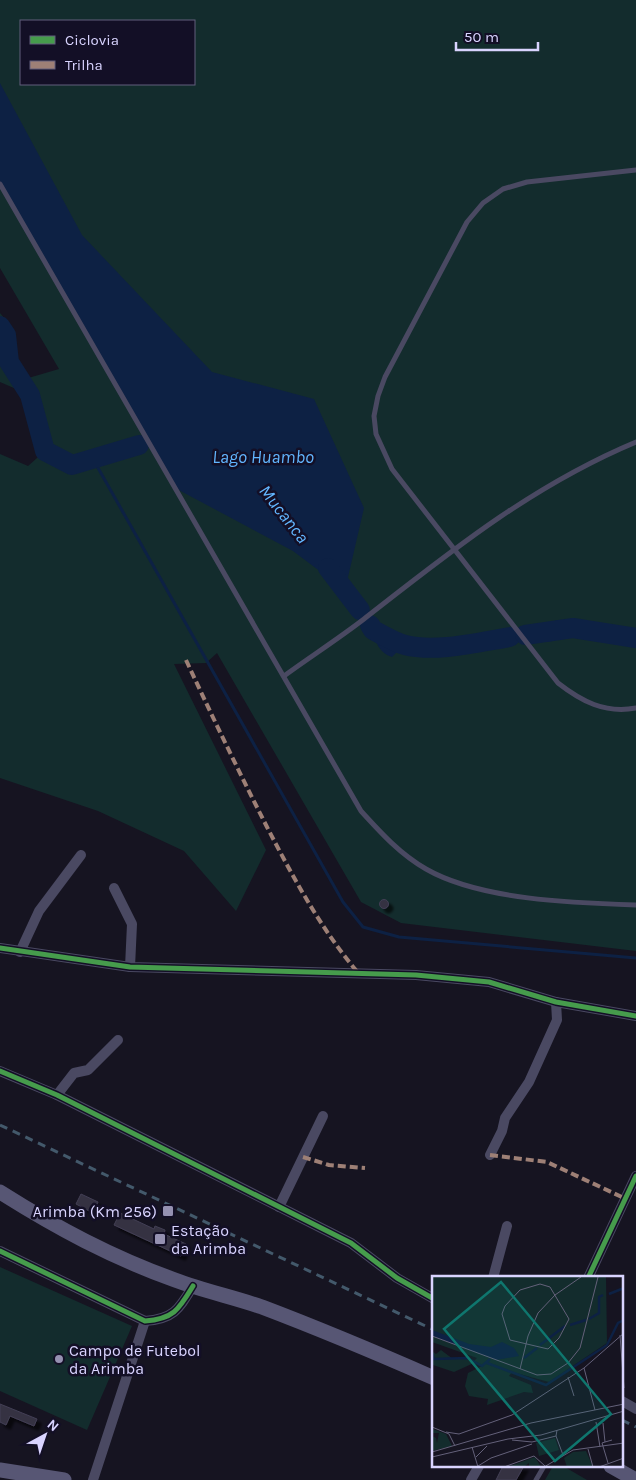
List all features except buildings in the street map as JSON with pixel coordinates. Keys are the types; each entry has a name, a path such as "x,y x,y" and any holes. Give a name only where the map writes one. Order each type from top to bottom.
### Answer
{"main road":[{"path":"0,1192 55,1227 114,1255 192,1286 260,1307 353,1342 432,1377"},
{"path":"615,1468 636,1480"},
{"path":"0,1470 58,1480"}],"street":[{"path":"20,952 39,911 81,855"},
{"path":"114,888 132,924 130,967"},
{"path":"0,948 130,967 416,975 489,982 556,1002 636,1016"},
{"path":"490,1155 506,1118 529,1082 557,1020 556,1002"},
{"path":"56,1095 74,1073 88,1070 118,1040"},
{"path":"0,1071 56,1095 351,1243 397,1278 432,1298"},
{"path":"278,1207 323,1116"},
{"path":"589,1276 636,1176"},
{"path":"494,1276 507,1226"},
{"path":"0,1251 146,1321 162,1320 179,1310 192,1286"},
{"path":"92,1480 146,1321"},
{"path":"624,1402 636,1408"},
{"path":"471,1480 478,1468"}],"lane":[{"path":"636,170 527,182 504,189 484,203 467,222 385,377 378,396 374,416 376,434 392,469 558,682 578,698 600,707 626,710 636,708"},
{"path":"0,184 361,811 392,845 427,869 464,885 529,897 636,905"},
{"path":"284,676 362,620 453,548 517,504 636,442"},
{"path":"536,1480 543,1468"}],"green space":[{"path":"0,0 636,0 636,951 401,923 361,902 217,653 206,663 174,664 266,850 236,911 184,851 98,811 0,778 0,454 28,466 45,451 30,395 0,382 0,313 9,328 17,363 25,379 59,369 0,268"},
{"name":"Campo de Futebol da Arimba","path":"0,1267 132,1326 87,1430 0,1391"},
{"path":"552,1468 566,1468 587,1480 545,1480"}],"water":[{"name":"Lago Huambo","path":"0,83 82,235 212,372 314,399 364,508 345,590 293,551 175,488 0,184"},
{"path":"558,620 563,624 572,625 573,628 564,636 549,641 539,639 534,635 544,625"},
{"path":"378,626 392,631 404,645 392,657 384,653 376,643 373,630"}],"waterway":[{"name":"Mucanca","path":"0,326 6,335 9,362 30,395 45,451 72,465 139,445"},
{"path":"93,459 343,902 363,927 399,937 636,958"},
{"name":"Mucanca","path":"328,568 360,610"},
{"name":"Mucanca","path":"370,625 373,630 393,640 417,647 458,646 510,637"},
{"name":"Mucanca","path":"525,635 573,628 636,638"}],"railway":[{"path":"0,1125 432,1329"},
{"path":"624,1421 636,1427"}],"marked path":[{"path":"186,660 246,786 288,866 321,923 360,975"},
{"path":"490,1155 547,1162 624,1198"},
{"path":"303,1157 329,1165 365,1168"}],"cycle path":[{"path":"0,948 130,967 416,975 489,982 556,1002 636,1016"},
{"path":"0,1071 57,1095 351,1243 397,1278 432,1298"},
{"path":"589,1276 636,1176"},
{"path":"0,1251 145,1321 163,1318 175,1311 193,1286"}],"place":[{"name":"Arimba (Km 256)","path":"168,1211"},
{"name":"Estação da Arimba","path":"160,1239"},
{"name":"Campo de Futebol da Arimba","path":"59,1359"}]}
